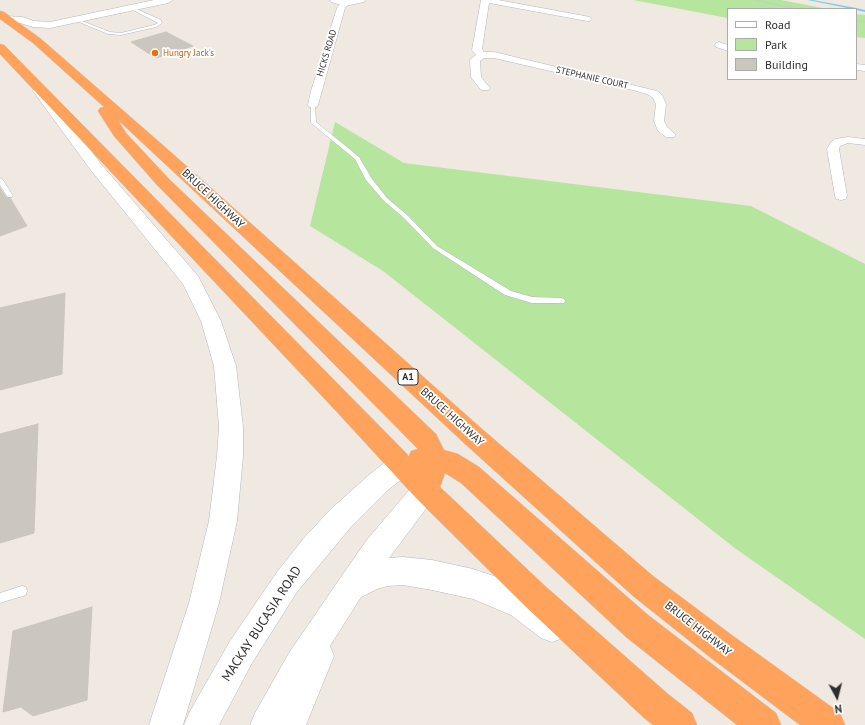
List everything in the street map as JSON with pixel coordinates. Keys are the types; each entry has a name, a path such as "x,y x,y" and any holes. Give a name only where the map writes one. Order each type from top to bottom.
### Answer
{"highway":[{"name":"BRUCE HIGHWAY","path":"4,17 37,41 172,160 473,436 643,586 722,647 828,725"},
{"path":"0,46 402,464 425,490 535,596 656,706 680,725"},
{"path":"96,94 121,136 163,182 427,441 432,451 433,459 432,472 425,490"},
{"path":"402,464 413,460 433,459 449,462 459,467 474,478 637,626 764,725"}],"main road":[{"path":"37,41 46,33 85,20 168,0"},
{"path":"340,1 360,0"},
{"path":"4,17 42,25 85,20"},
{"path":"34,83 95,166 191,281 211,321 225,366 231,427 230,456 223,521 204,603 166,725"},
{"name":"MACKAY BUCASIA ROAD","path":"201,725 241,652 287,582 314,548 340,519 379,482 402,464"},
{"path":"267,725 300,664 346,593 376,551 425,490"},
{"path":"289,725 346,593 373,576 404,571 432,575 473,584 494,591 522,604 656,706"}],"street":[{"path":"485,88 476,77 475,60 482,55 477,50 486,0 587,19"},
{"name":"HICKS ROAD","path":"314,105 316,91 341,8 340,1"},
{"name":"STEPHANIE COURT","path":"482,55 502,57 653,93 658,97 661,104 659,121 662,129 670,135"},
{"path":"841,196 833,149 835,138 865,142"}],"lane":[{"path":"85,20 109,33 121,34 155,26 160,23 160,21 132,8"},
{"path":"314,105 313,122 357,158 369,180 385,199 406,217 435,247 508,294 532,300 561,300"},
{"path":"0,180 10,196"},
{"path":"0,598 22,591"}],"path":[{"path":"754,0 794,8"}],"green space":[{"path":"633,0 781,0 823,8 727,8 727,18"},
{"path":"857,14 865,15 865,38 857,37"},
{"path":"335,122 404,163 751,206 865,264 865,639 736,549 383,271 310,226"}],"building":[{"path":"166,32 193,46 156,58 131,42"},
{"path":"0,188 6,197 10,198 27,226 0,236"},
{"path":"65,293 62,374 0,390 0,308"},
{"path":"38,424 34,533 0,543 0,434"},
{"path":"92,607 87,700 33,716 21,707 3,712 13,631"}],"waterway":[{"path":"809,0 851,8"},
{"path":"857,9 865,11"}],"place":[{"name":"Hungry Jack's","path":"155,53"}]}
